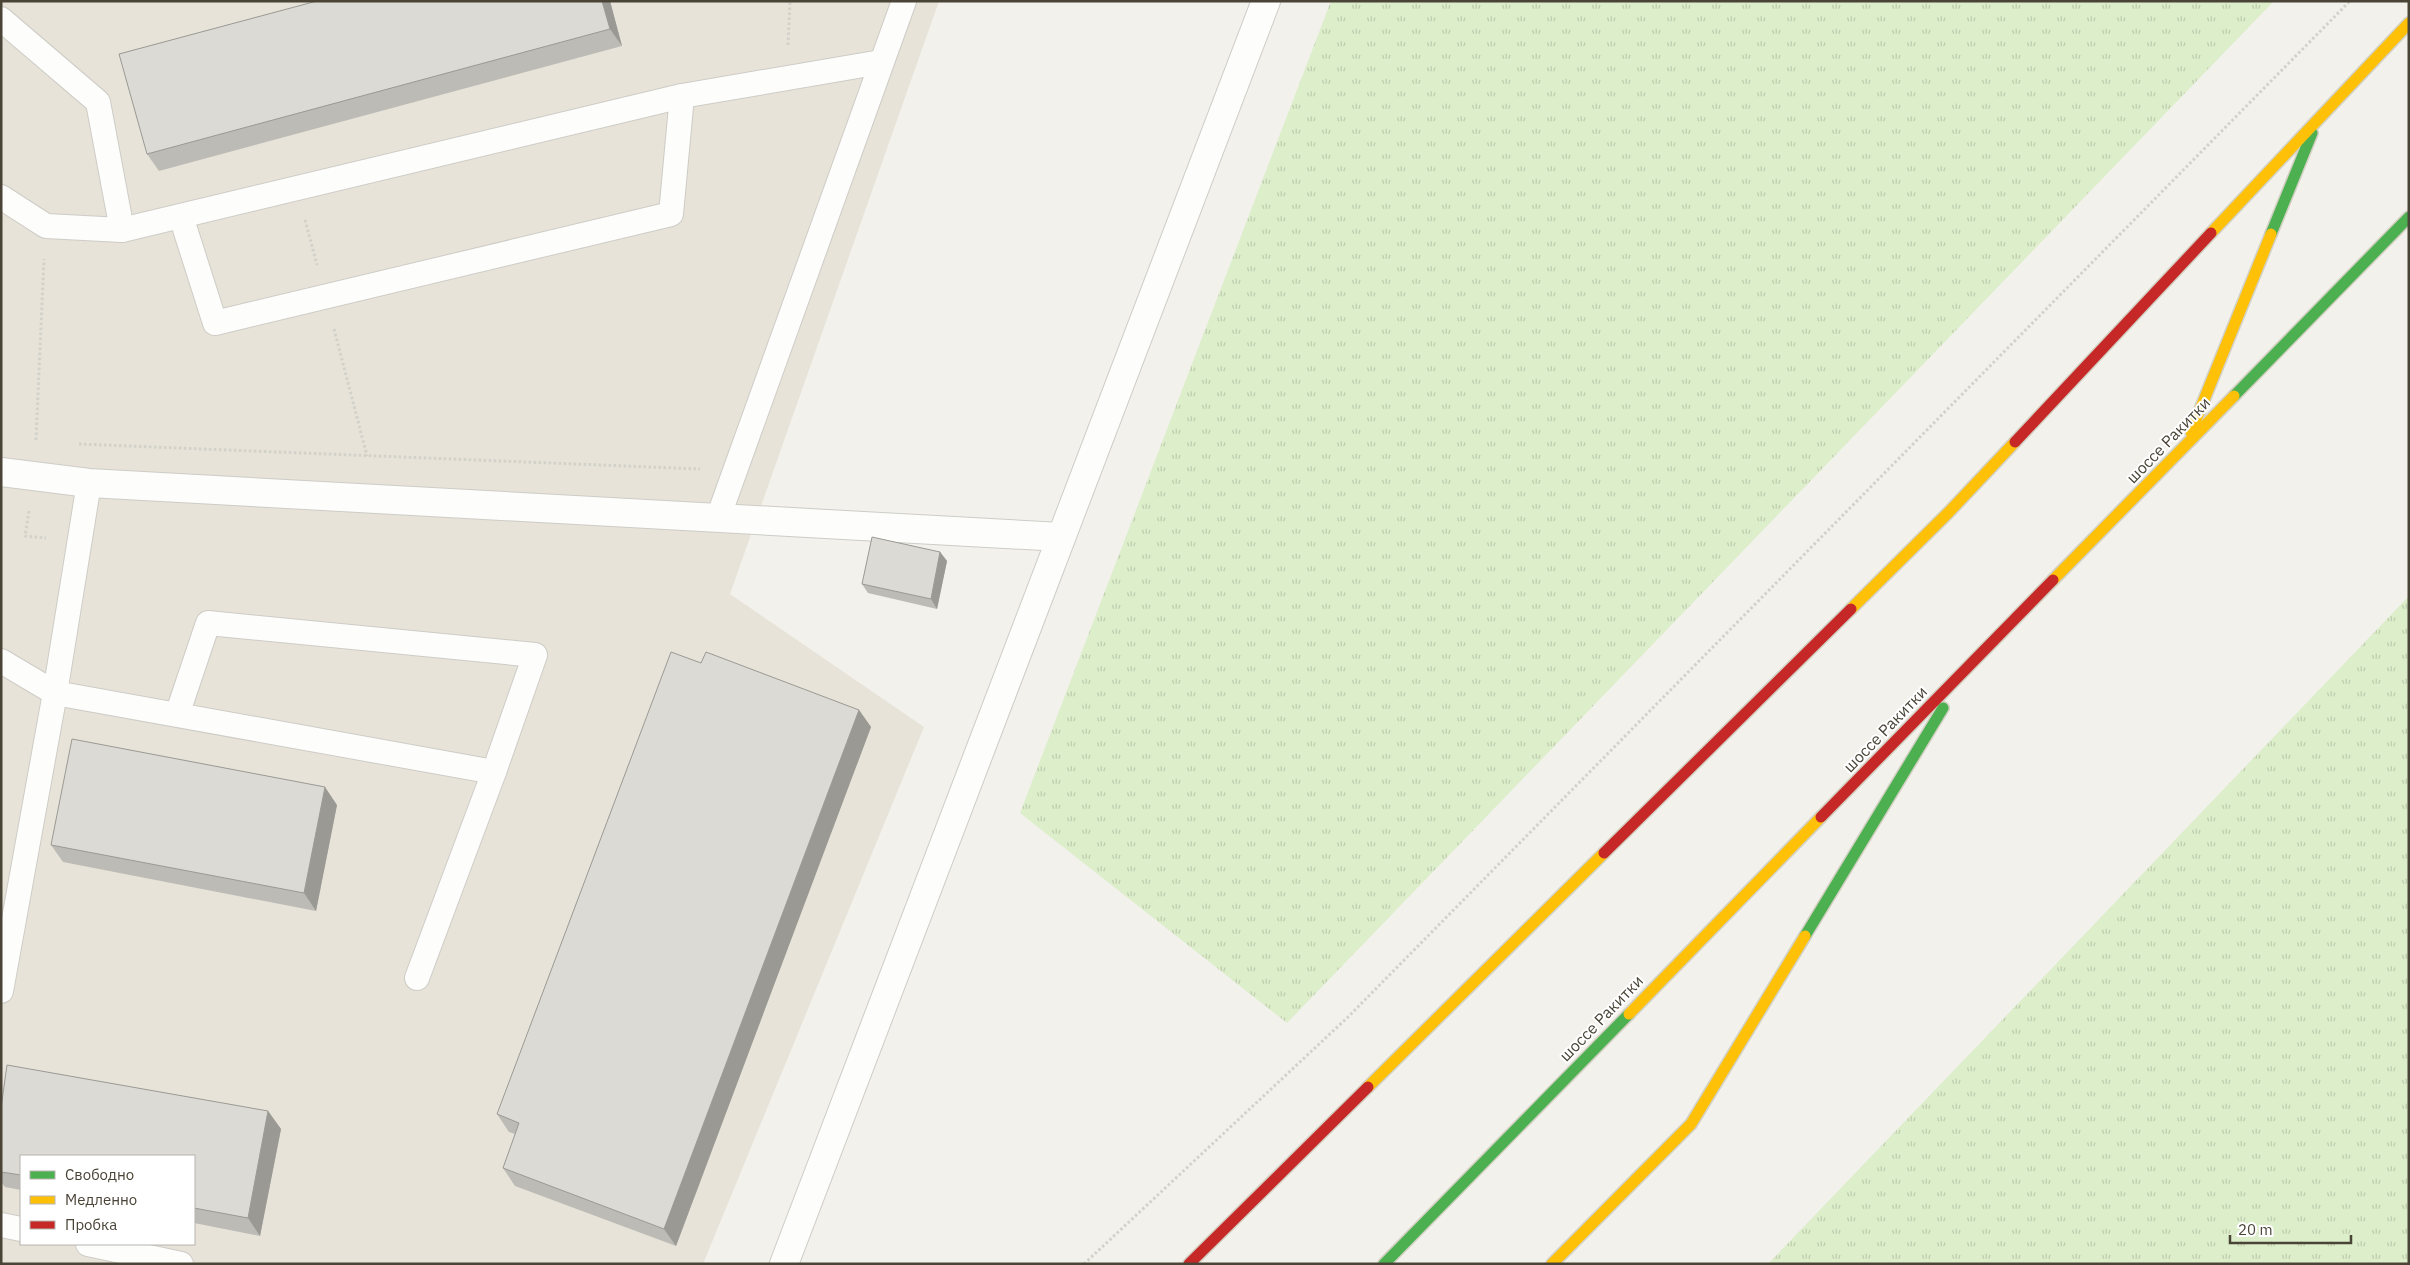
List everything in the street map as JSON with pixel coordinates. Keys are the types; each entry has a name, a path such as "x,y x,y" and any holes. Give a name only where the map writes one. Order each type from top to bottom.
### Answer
{"street":[{"path":"784,1264 1266,1"},
{"path":"1189,1264 1949,512 2409,23"},
{"path":"2186,445 2318,118"},
{"name":"шоссе Ракитки","path":"1384,1264 2409,217"},
{"path":"1,472 89,483 1061,537"},
{"path":"1552,1264 1691,1124 1968,667"}],"lane":[{"path":"718,518 904,1"},
{"path":"1,19 98,102 122,230"},
{"path":"1,197 46,226 122,230 682,96 881,62"},
{"path":"185,229 215,323 671,214 682,96"},
{"path":"1,991 55,693 89,483"},
{"path":"177,715 208,623 535,656 417,978"},
{"path":"1,661 55,693 494,772"},
{"path":"1,1225 20,1229"},
{"path":"93,1245 181,1264"}],"path":[{"path":"787,78 790,1"},
{"path":"1084,1264 1348,1017 2350,1"},
{"path":"36,442 46,226"},
{"path":"27,441 46,442"},
{"path":"75,444 735,471"},
{"path":"34,476 25,536 78,542"}],"shaded area":[{"path":"1,1 939,1 730,594 924,727 703,1264 1,1264"}],"green space":[{"path":"1331,1 2274,1 1287,1023 1020,813"},
{"path":"2409,596 2409,1264 1768,1264"}],"building":[{"path":"317,1 602,1 610,29 147,154 119,54"},
{"path":"872,537 940,552 931,599 862,584"},
{"path":"671,652 701,663 706,652 859,710 664,1229 503,1168 519,1123 497,1114"},
{"path":"72,739 325,787 304,893 51,845"},
{"path":"7,1065 268,1111 248,1218 195,1208 195,1155 20,1155 20,1175 1,1172 1,1108"}],"traffic: fast":[{"path":"2271,234 2312,133"},
{"path":"2234,396 2409,217"},
{"path":"1805,936 1943,708"},
{"path":"1384,1264 1629,1014"}],"traffic: slow":[{"path":"2211,233 2409,23"},
{"path":"2191,432 2271,234"},
{"path":"2053,580 2234,396"},
{"path":"1851,609 1949,512 2015,442"},
{"path":"1629,1014 1821,817"},
{"path":"1368,1087 1604,853"},
{"path":"1552,1264 1691,1124 1805,936"}],"traffic: jam":[{"path":"2015,442 2211,233"},
{"path":"1821,817 2053,580"},
{"path":"1604,853 1851,609"},
{"path":"1189,1264 1368,1087"}]}
